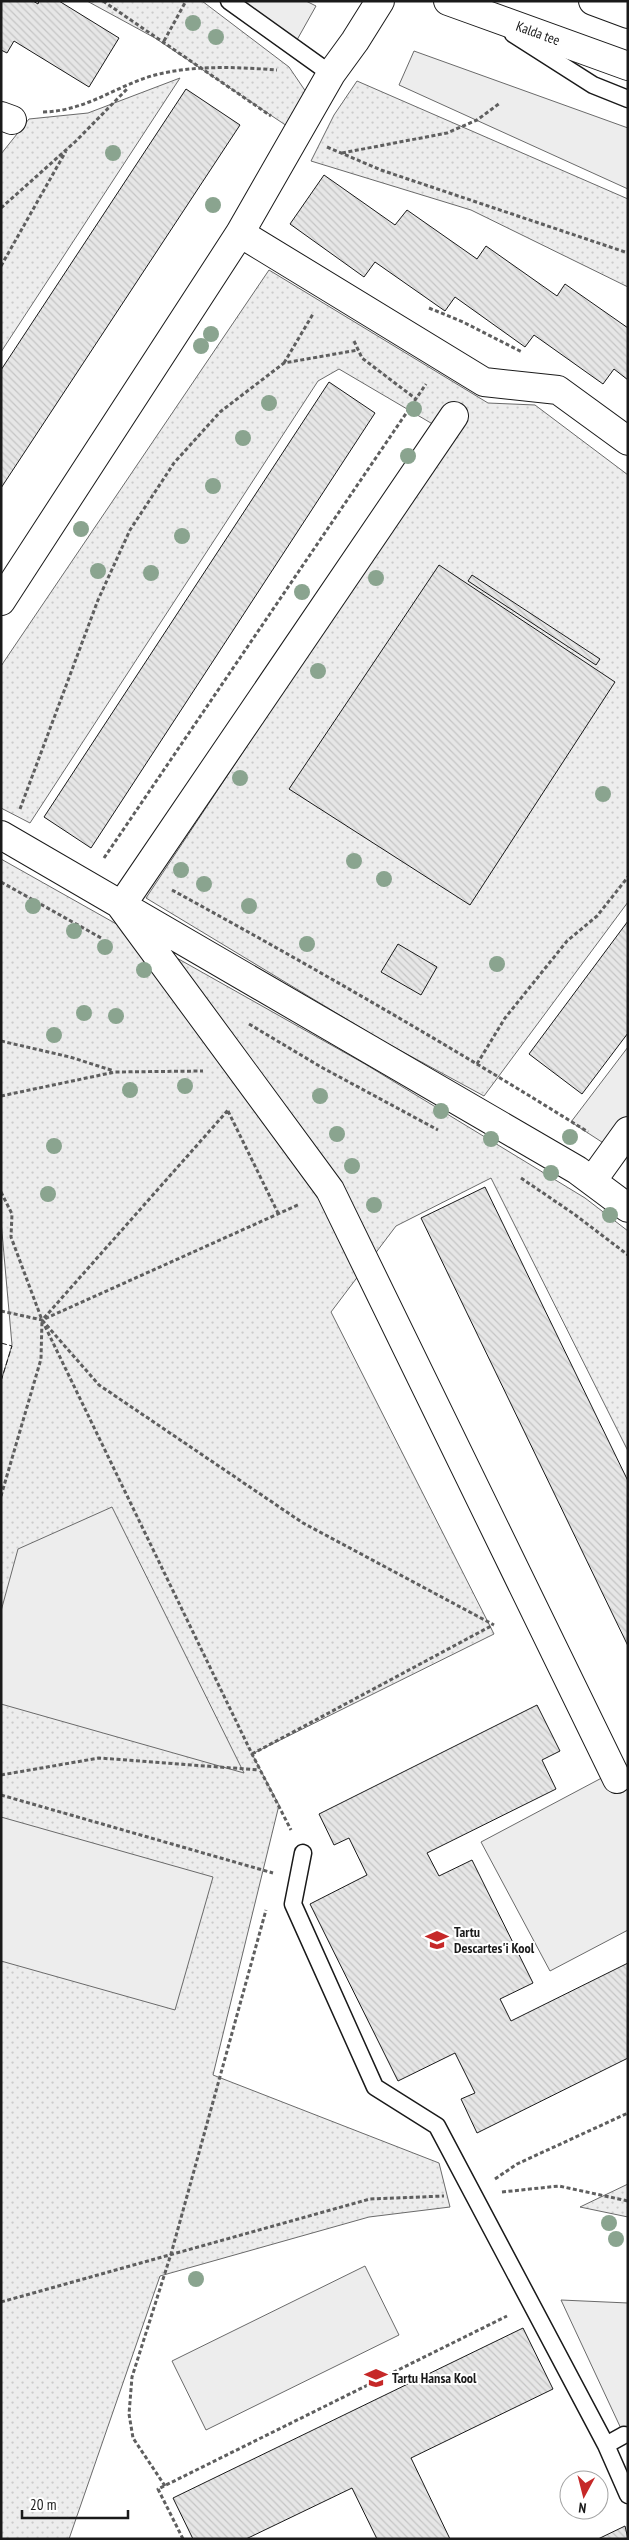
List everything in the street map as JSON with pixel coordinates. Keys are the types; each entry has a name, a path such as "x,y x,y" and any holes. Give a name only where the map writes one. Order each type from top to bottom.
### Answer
{"street":[{"path":"1,600 240,233 297,134 322,68 355,41 380,1"},
{"name":"Kalda tee","path":"448,1 628,66"},
{"path":"593,1 628,14"},
{"path":"240,233 484,382 558,390 628,441"},
{"path":"121,906 454,416"},
{"path":"1,835 577,1170 628,1208"},
{"path":"121,906 330,1190 617,1779"},
{"path":"592,1181 621,1140"}],"lane":[{"path":"228,1 322,68"},
{"path":"478,11 594,85 628,99"},
{"path":"303,1853 293,1904 375,2087 437,2126 471,2195 606,2445 628,2496"},
{"path":"606,2445 624,2435"}],"path":[{"path":"103,1 164,41 297,134 381,170 628,253"},
{"path":"164,41 186,1"},
{"path":"17,116 52,112 86,105 155,75 203,68 240,67 279,70 322,68"},
{"path":"1,208 66,149 130,86"},
{"path":"341,153 447,133 476,120 500,103"},
{"path":"1,266 37,206 66,149"},
{"path":"18,815 98,600 130,530 174,463 220,412 284,363 329,288"},
{"path":"355,304 354,342 362,358 416,399"},
{"path":"284,363 358,350"},
{"path":"104,859 444,358"},
{"path":"142,874 269,943 478,1064 621,1140"},
{"path":"478,1064 505,1018 548,964 567,942 597,916 628,877"},
{"path":"1,882 105,940"},
{"path":"248,1023 321,1067 442,1132"},
{"path":"1,1041 70,1057 115,1072"},
{"path":"1,1096 115,1072 198,1071 246,1076 228,1111 42,1320 41,1359 1,1496"},
{"path":"228,1111 278,1213"},
{"path":"518,1176 574,1214 628,1255"},
{"path":"42,1320 330,1190"},
{"path":"1,1192 12,1214 11,1237 42,1320 252,1754 303,1853"},
{"path":"1,1311 42,1320 99,1385 303,1523 494,1625 252,1754"},
{"path":"1,1776 99,1758 260,1770"},
{"path":"1,1795 298,1880"},
{"path":"165,2486 133,2438 129,2414 132,2377 171,2254 268,1902"},
{"path":"471,2195 517,2164 628,2113"},
{"path":"1,2302 370,2198 471,2195 559,2186 628,2201"},
{"path":"183,2539 158,2489 530,2304"}],"shaded area":[{"path":"87,1 202,1 289,67 319,111 302,136 155,38"},
{"path":"229,1 306,1 316,6 293,47"},
{"path":"414,51 628,128 628,189 399,85"},
{"path":"180,78 1,352 1,154 29,119 88,113"},
{"path":"357,81 628,199 628,287 471,210 311,161 334,115"},
{"path":"269,270 488,403 535,405 628,475 628,902 484,1096 381,1040 146,898 453,436 339,369 318,381 30,823 1,808 1,666"},
{"path":"1,859 365,1064 585,1198 628,1231 628,1451 491,1178 396,1226 331,1312 494,1634 252,1754 279,1805 213,2075 439,2163 450,2207 369,2217 160,2276 69,2539 1,2539 1,1381 12,1345 1,1221"},
{"path":"628,1047 628,1159 571,1122"},
{"path":"112,1507 244,1773 1,1704 1,1611 18,1549"},
{"path":"628,1764 628,1930 550,1971 481,1842"},
{"path":"1,1817 213,1877 175,2010 1,1961"},
{"path":"628,2184 628,2217 580,2207"},
{"path":"365,2266 399,2335 206,2430 172,2361"},
{"path":"561,2300 628,2303 628,2444 624,2435"}],"building":[{"path":"1,1 33,1 38,4 39,1 59,1 119,38 89,87 14,41 7,53 1,50"},
{"path":"186,89 240,125 1,488 1,370"},
{"path":"324,175 395,225 407,210 477,259 486,246 557,296 565,284 628,328 628,380 614,369 603,384 534,335 525,347 455,297 445,311 375,262 364,277 290,224"},
{"path":"329,382 375,413 91,848 44,817"},
{"path":"439,565 615,682 470,905 289,789"},
{"path":"472,575 600,659 596,665 468,581"},
{"path":"628,921 628,1033 582,1094 529,1054"},
{"path":"398,944 437,967 421,995 381,972"},
{"path":"485,1187 628,1481 628,1646 421,1218"},
{"path":"537,1705 560,1751 542,1760 556,1789 427,1853 439,1876 472,1860 533,1983 500,1999 511,2021 628,1963 628,2058 477,2133 461,2099 475,2093 455,2053 398,2081 310,1904 367,1875 349,1838 334,1845 319,1814"},
{"path":"523,2328 553,2389 411,2458 450,2539 377,2539 352,2488 246,2539 193,2539 173,2498"},
{"path":"625,2526 628,2539 598,2539"}],"fence":[{"path":"1,1343 12,1346 1,1381"}],"place":[{"name":"Tartu Descartes'i Kool","path":"437,1940"},
{"name":"Tartu Hansa Kool","path":"376,2378"}]}
